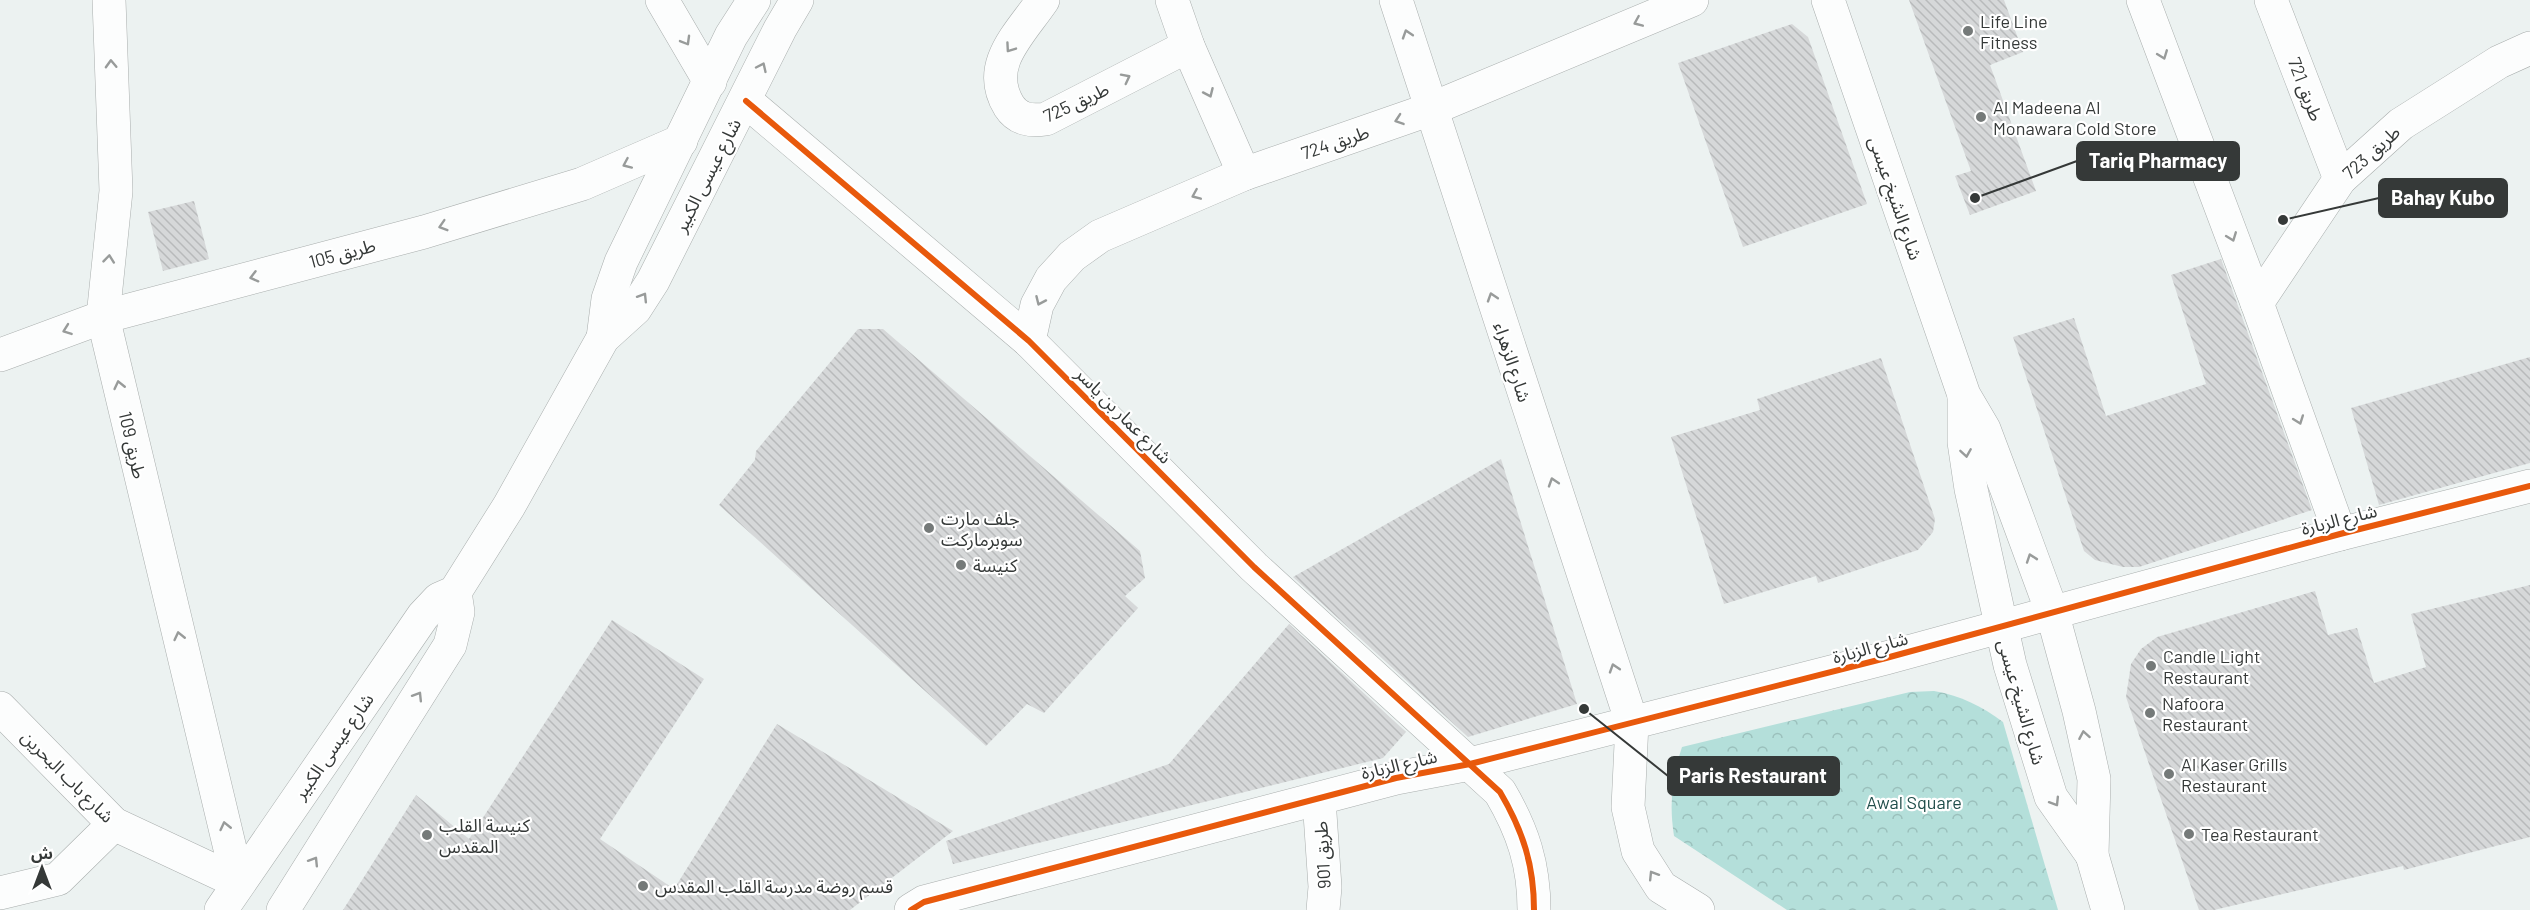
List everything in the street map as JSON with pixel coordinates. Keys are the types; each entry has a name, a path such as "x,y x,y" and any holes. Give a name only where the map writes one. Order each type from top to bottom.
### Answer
{"street":[{"name":"طريق 109","path":"109,0 116,191 103,317 238,882"},
{"path":"662,0 710,82"},
{"name":"شارع عيسى الكبير","path":"603,338 608,299 621,262 731,36 754,0"},
{"name":"شارع عيسى الكبير","path":"221,910 238,882 423,616 439,599 455,592 509,506 603,338 635,309 647,290 797,0"},
{"name":"طريق 725","path":"1043,0 1003,57 999,69 1002,94 1013,111 1023,118 1046,119 1188,46"},
{"path":"1172,0 1188,46 1245,174"},
{"name":"شارع الزهراء","path":"1396,0 1632,723"},
{"name":"طريق 724","path":"1029,341 1037,305 1052,279 1072,256 1100,236 1245,174 1431,109 1692,0"},
{"name":"شارع الشيخ عيسى","path":"1828,0 1964,395 1984,429 2052,612 2079,711 2094,778 2092,855 2108,910"},
{"path":"2143,0 2257,303 2340,534"},
{"name":"طريق 721","path":"2271,0 2340,179"},
{"name":"طريق 723","path":"2257,303 2340,179 2401,124 2499,62 2530,48"},
{"name":"شارع عمار بن ياسر","path":"746,101 1029,341 1254,567 1500,792 1516,820 1532,869 1534,910"},
{"name":"طريق 105","path":"0,355 103,317 424,232 582,184 681,141"},
{"name":"شارع الشيخ عيسى","path":"1964,395 1964,441 1970,477 2000,626 2034,750 2051,797 2092,855"},
{"name":"شارع الزبارة","path":"921,907 1396,778 1470,764 1632,723 2340,534 2530,486"},
{"path":"281,910 450,645 458,612 455,592"},
{"name":"شارع باب البحرين","path":"0,708 114,824 238,882 281,910"},
{"path":"1632,723 1628,807 1638,851 1661,887 1698,910"},
{"name":"طريق 901","path":"1319,799 1325,886 1323,910"},
{"path":"41,910 58,879 114,824"},
{"path":"0,893 58,879"}],"green space":[{"name":"Awal Square","path":"1934,691 1971,702 2003,722 2058,910 1787,910 1674,836 1672,791 1682,747 1910,692"}],"building":[{"path":"1909,0 2004,0 2023,52 1990,65 2036,191 1970,215 1955,176 1971,171"},
{"path":"1792,24 1808,37 1867,204 1743,247 1678,63"},
{"path":"194,201 209,259 163,271 148,212"},
{"path":"2221,259 2312,510 2139,567 2123,567 2095,560 2084,551 2013,337 2074,318 2106,416 2206,384 2171,275"},
{"name":"جلف مارت سوبرماركت","path":"858,329 883,329 1140,551 1145,578 1125,596 1138,608 1044,713 1027,704 986,746 719,505 755,460 756,451"},
{"path":"2530,357 2530,463 2379,505 2351,408"},
{"path":"1881,358 1935,519 1933,532 1918,550 1818,583 1816,576 1724,604 1671,437 1760,410 1757,399"},
{"path":"1501,459 1577,704 1468,737 1293,577"},
{"path":"2530,585 2530,837 2404,870 2403,866 2214,910 2199,910 2126,697 2131,664 2141,649 2157,637 2315,591 2328,635 2357,628 2374,683 2426,667 2411,614"},
{"path":"612,620 704,679 600,839 674,889 777,724 953,831 850,910 343,910 416,795 469,839"},
{"path":"1289,624 1406,732 1383,758 953,864 946,841 1169,764"}],"cycle path":[{"path":"746,101 1029,341 1254,567 1500,792 1526,849 1532,878 1534,910"},
{"path":"911,910 924,902 1396,778 1470,764 1886,658 2340,534 2530,486"}],"place":[{"name":"Life Line Fitness","path":"1968,31"},
{"name":"Al Madeena Al Monawara Cold Store","path":"1981,117"},
{"name":"Tariq Pharmacy","path":"1975,198"},
{"name":"Bahay Kubo","path":"2283,220"},
{"name":"جلف مارت سوبرماركت","path":"929,528"},
{"name":"كنيسة","path":"961,565"},
{"name":"Candle Light Restaurant","path":"2151,666"},
{"name":"Paris Restaurant","path":"1584,709"},
{"name":"Nafoora Restaurant","path":"2150,713"},
{"name":"Al Kaser Grills Restaurant","path":"2169,774"},
{"name":"Tea Restaurant","path":"2189,834"},
{"name":"كنيسة القلب المقدس","path":"427,835"},
{"name":"قسم روضة مدرسة القلب المقدس","path":"643,886"}]}
